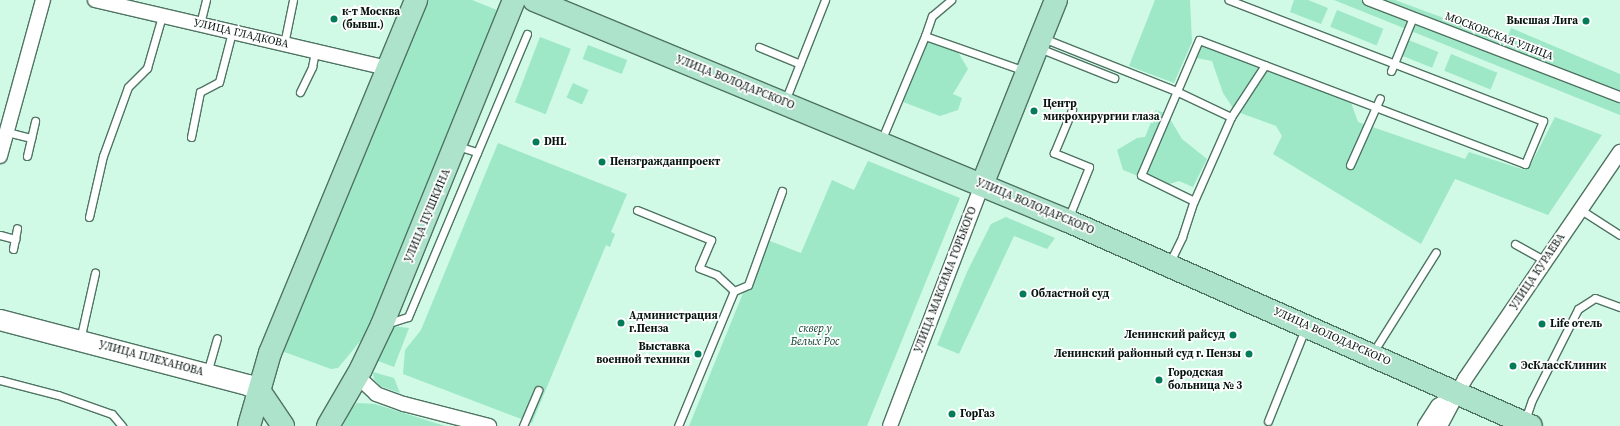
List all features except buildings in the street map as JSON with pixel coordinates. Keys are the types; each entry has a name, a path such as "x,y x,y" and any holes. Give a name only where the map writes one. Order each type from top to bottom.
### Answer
{"main road":[{"path":"249,426 270,353 416,0"},
{"name":"УЛИЦА ПУШКИНА","path":"328,426 357,376 467,149 514,0"},
{"name":"УЛИЦА ВОЛОДАРСКОГО","path":"534,0 1068,221 1372,354 1456,394 1528,425"},
{"name":"УЛИЦА МАКСИМА ГОРЬКОГО","path":"982,185 1056,0"},
{"name":"УЛИЦА ПЛЕХАНОВА","path":"0,320 248,385 260,392"},
{"path":"260,392 283,426"}],"street":[{"path":"0,156 43,0"},
{"name":"УЛИЦА ГЛАДКОВА","path":"96,0 387,68"},
{"name":"МОСКОВСКАЯ УЛИЦА","path":"1368,0 1620,97"},
{"name":"УЛИЦА КУРАЕВА","path":"1440,426 1456,394 1620,152"},
{"name":"УЛИЦА МАКСИМА ГОРЬКОГО","path":"890,426 982,185"},
{"path":"357,376 376,394 404,404 489,426"},
{"name":"УЛИЦА КУРАЕВА","path":"1425,426 1438,406 1456,394"}],"lane":[{"path":"200,24 206,0"},
{"path":"284,44 293,0"},
{"path":"784,103 825,0"},
{"path":"880,143 932,16 951,0"},
{"path":"1194,201 1141,175 1199,40 1525,164 1543,121 1229,0"},
{"path":"89,217 103,156 128,87 147,68 162,16"},
{"path":"1391,71 1413,17"},
{"path":"191,137 200,92 219,82 232,32"},
{"path":"467,149 527,34"},
{"path":"925,36 1027,72"},
{"path":"1039,42 1114,78"},
{"path":"1039,42 1176,91 1231,117"},
{"path":"759,47 800,64"},
{"path":"300,92 312,67 315,51"},
{"path":"1168,265 1182,237 1194,201 1231,117 1265,65"},
{"path":"1350,165 1380,98"},
{"path":"1068,221 1089,167 1054,153 1072,110"},
{"path":"27,156 35,121"},
{"path":"7,132 31,138"},
{"path":"678,426 734,291 748,285 782,191"},
{"path":"637,210 711,240 699,268 717,275 734,291"},
{"path":"1581,210 1620,235"},
{"path":"13,249 17,228"},
{"path":"0,235 15,239"},
{"path":"1516,244 1546,261"},
{"path":"1372,354 1436,252"},
{"path":"80,340 95,273"},
{"path":"1528,425 1532,400 1578,309 1595,298 1620,307"},
{"path":"1268,421 1307,326"},
{"path":"206,374 217,338"},
{"path":"0,380 58,395 112,414 122,426"},
{"path":"523,426 538,390"}],"green space":[{"path":"425,0 472,0 497,10 372,327 338,368 331,369 279,350"},
{"path":"1155,0 1190,0 1192,42 1174,83 1129,66"},
{"path":"1294,0 1308,0 1328,8 1321,24 1290,12"},
{"path":"1334,0 1395,0 1506,41 1511,28 1620,74 1620,115"},
{"path":"1337,10 1383,29 1377,45 1330,27"},
{"path":"925,36 955,47 968,69 953,94 962,98 958,110 940,116 898,100"},
{"path":"540,37 571,49 546,114 515,102"},
{"path":"1406,39 1438,52 1432,68 1400,55"},
{"path":"1199,40 1349,97 1358,122 1465,159 1469,152 1525,170 1531,164 1555,117 1602,135 1548,215 1455,179 1421,244 1273,154 1282,136 1276,126 1235,111 1223,93 1212,61 1191,57"},
{"path":"588,45 627,60 622,74 583,59"},
{"path":"1451,54 1497,73 1491,89 1444,71"},
{"path":"573,83 589,90 582,105 566,98"},
{"path":"1156,110 1167,114 1182,139 1207,159 1193,187 1179,181 1163,186 1123,170 1117,150 1137,138 1145,137"},
{"path":"498,143 627,194 611,232 615,234 610,247 606,245 532,423 403,374 405,350 421,330"},
{"name":"сквер у Белых Рос","path":"868,161 960,198 867,426 689,426 765,239 801,253 832,180 854,190"},
{"path":"1006,217 1055,238 1047,249 1014,236 959,354 937,345 967,272 991,224"},
{"path":"392,326 409,328 394,367 373,359"},
{"path":"373,372 394,378 400,393 380,386 374,379"},
{"path":"357,403 375,404 445,426 343,426 350,410"}],"place":[{"name":"к-т Москва (бывш.)","path":"334,19"},
{"name":"Высшая Лига","path":"1586,21"},
{"name":"Центр микрохирургии глаза","path":"1034,111"},
{"name":"DHL","path":"536,142"},
{"name":"Пензгражданпроект","path":"602,162"},
{"name":"Областной суд","path":"1023,294"},
{"name":"Администрация г.Пенза","path":"621,323"},
{"name":"Life отель","path":"1542,324"},
{"name":"Ленинский райсуд","path":"1233,335"},
{"name":"Выставка военной техники","path":"698,354"},
{"name":"Ленинский районный суд г. Пензы","path":"1249,354"},
{"name":"ЭсКлассКлиник","path":"1513,366"},
{"name":"Городская больница № 3","path":"1159,380"},
{"name":"ГорГаз","path":"952,414"}]}
